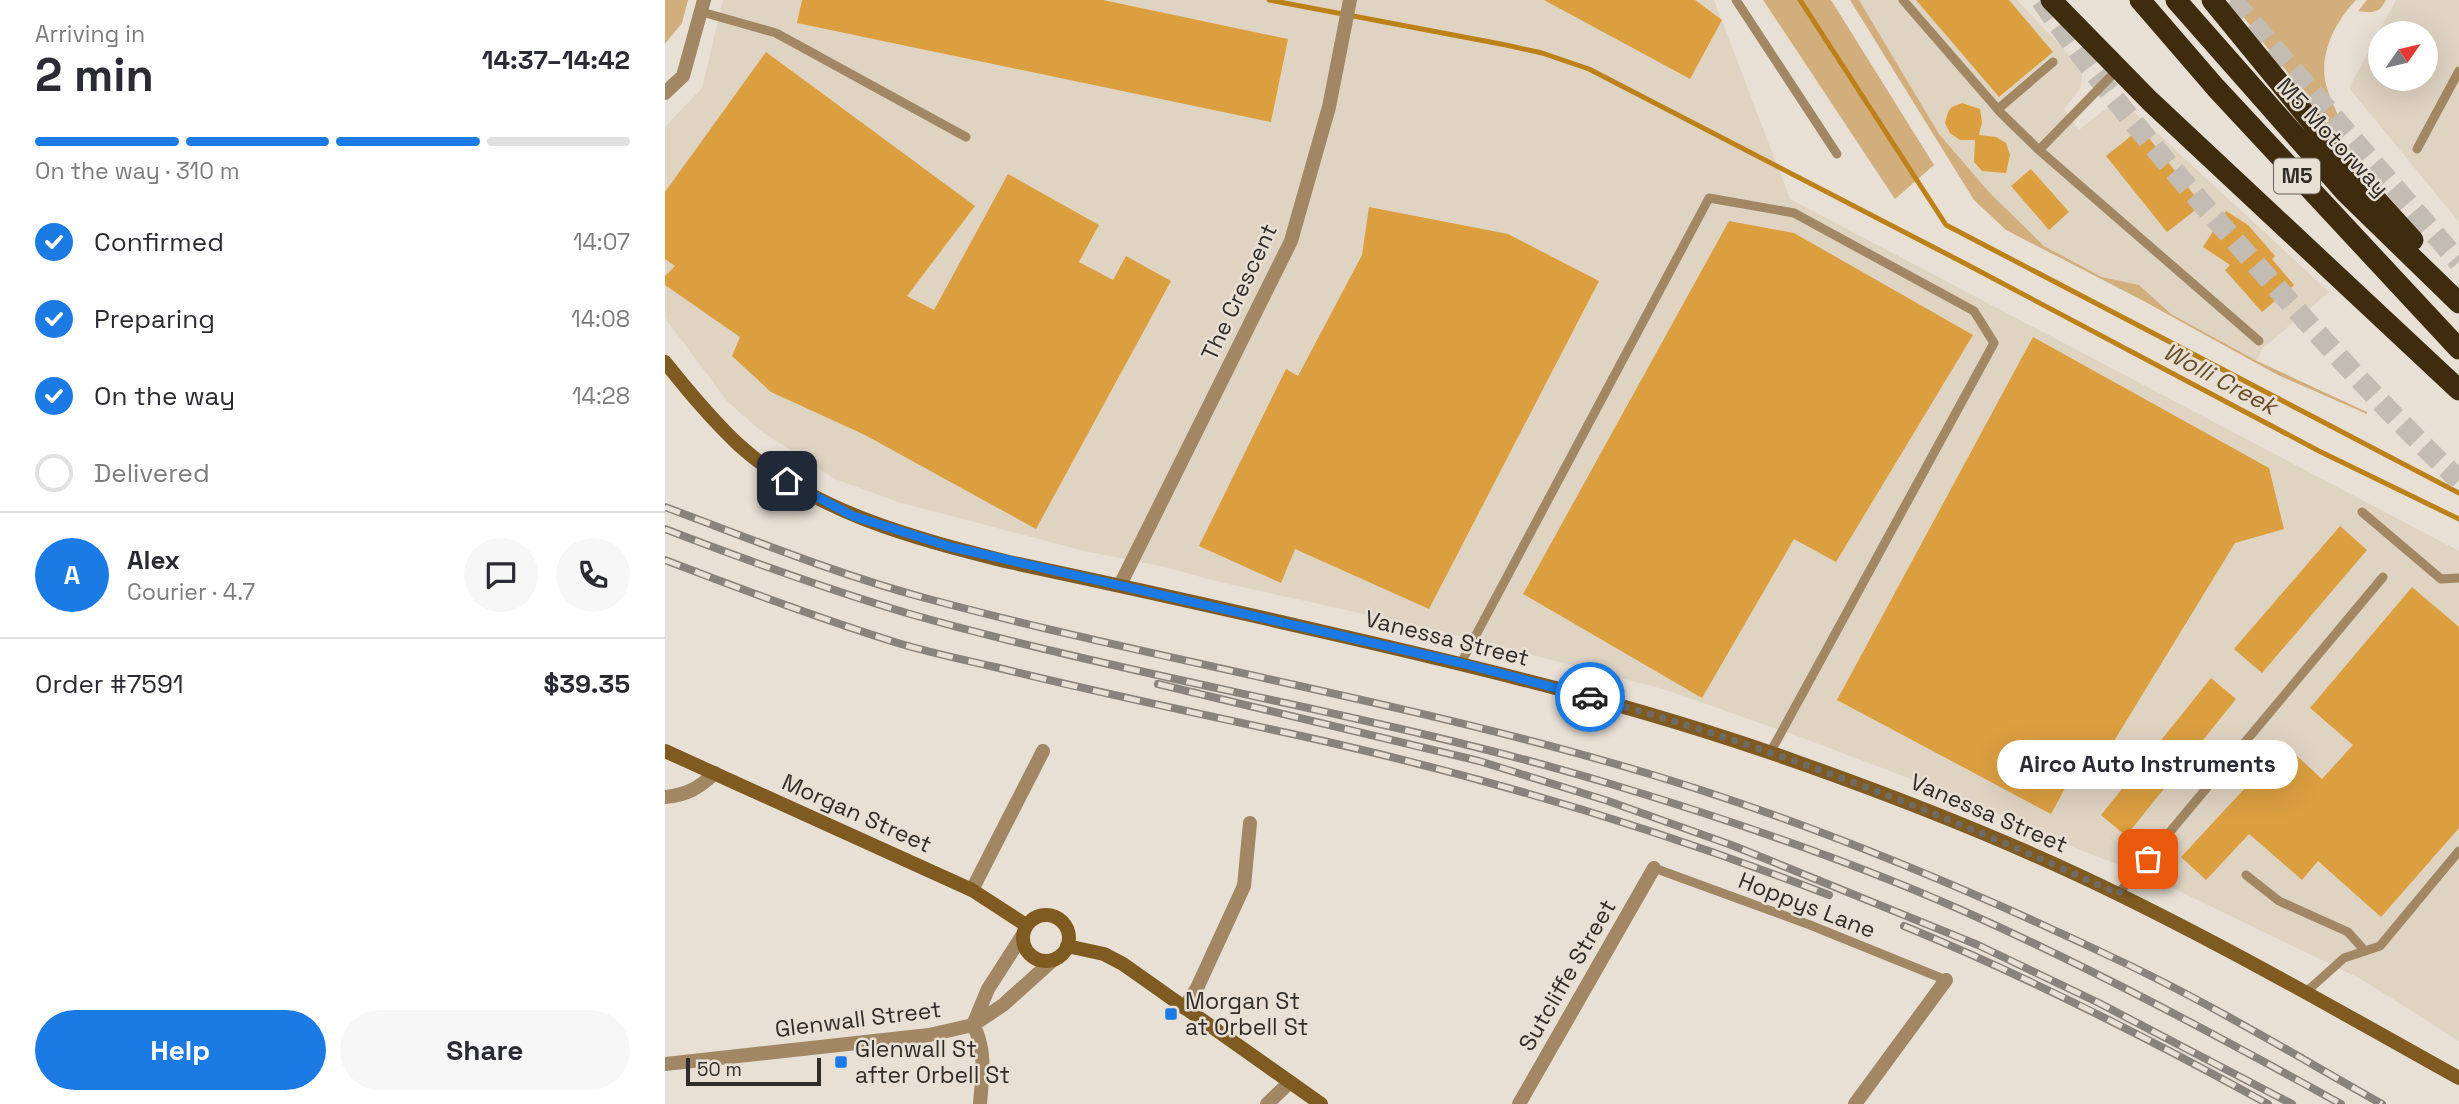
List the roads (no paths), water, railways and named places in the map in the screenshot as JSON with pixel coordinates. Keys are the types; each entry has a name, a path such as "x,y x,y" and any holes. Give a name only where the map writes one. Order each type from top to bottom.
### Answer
{"highway":[{"path":"2051,0 2150,101 2459,390"},
{"name":"M5","path":"2140,0 2216,88 2459,349"},
{"name":"M5 Motorway","path":"2176,0 2346,193 2459,303"},
{"path":"2212,0 2364,187 2459,289"}],"main road":[{"name":"Vanessa Street","path":"665,362 703,410 742,448 787,481 853,516 951,547 1461,663 1625,706 1770,753 1950,820 2118,894 2306,992 2459,1078"},
{"name":"Morgan Street","path":"667,756 715,773 972,890 1024,930"},
{"path":"1042,914 1058,918 1068,930 1067,946 1059,957 1053,960 1038,960 1032,957 1023,944 1024,930 1035,916 1042,914"},
{"path":"1067,946 1104,954 1123,964 1321,1104"}],"street":[{"path":"665,93 683,76 703,6"},
{"name":"The Crescent","path":"1120,585 1291,242 1329,107 1349,6"},
{"path":"972,890 1043,751"},
{"path":"665,797 700,787 715,773"},
{"path":"1184,1007 1197,988 1244,886 1250,824"},
{"name":"Sutcliffe Street","path":"1519,1104 1654,868"},
{"path":"981,1104 982,1049 980,1037 972,1025 988,989 1024,930"},
{"name":"Glenwall Street","path":"665,1064 929,1035 972,1025 1003,1005 1053,960"},
{"path":"1855,1104 1946,980"},
{"path":"1267,1104 1290,1082"}],"lane":[{"path":"1736,0 1837,154"},
{"path":"1903,0 1998,109 2039,150 2259,341"},
{"path":"703,6 776,33 966,137"},
{"path":"1998,109 2053,62"},
{"path":"2039,150 2118,69"},
{"path":"2417,149 2459,71"},
{"path":"1461,663 1709,198 1794,214 1974,311 1994,343 1770,753"},
{"path":"2362,512 2441,579 2459,578"},
{"path":"2118,894 2383,577"},
{"path":"2306,992 2344,958 2380,946 2459,851"},
{"name":"Hoppys Lane","path":"1654,868 1810,925 1946,980"},
{"path":"2246,875 2279,901 2348,932 2365,951"}],"waterway":[{"name":"Wolli Creek","path":"1269,0 1506,45 1542,53 1589,69 2319,451 2459,519"},
{"name":"Wolli Creek","path":"1800,0 1946,225 2459,493"}],"tunnel":[{"path":"2041,0 2122,108 2209,212 2362,382 2459,480"},
{"path":"2232,0 2459,262"}],"railway":[{"path":"665,507 892,589 1010,620 1441,718 1612,763 1741,803 1931,876 2116,959 2217,1010 2382,1104"},
{"path":"665,529 786,574 910,614 1085,659 1527,760 1745,827 1875,874 2008,931 2152,1002 2341,1104"},
{"path":"665,560 782,604 901,644 1078,687 1392,757 1519,791 1644,829 1829,895"},
{"path":"1158,684 1479,761 1608,801 1734,846 1978,945 2099,1003 2292,1104"},
{"path":"1904,926 2089,1010 2268,1104"}],"place":[{"name":"Airco Auto Instruments","path":"2148,859"},
{"name":"Morgan St at Orbell St","path":"1171,1014"},
{"name":"Glenwall St after Orbell St","path":"841,1062"}]}
